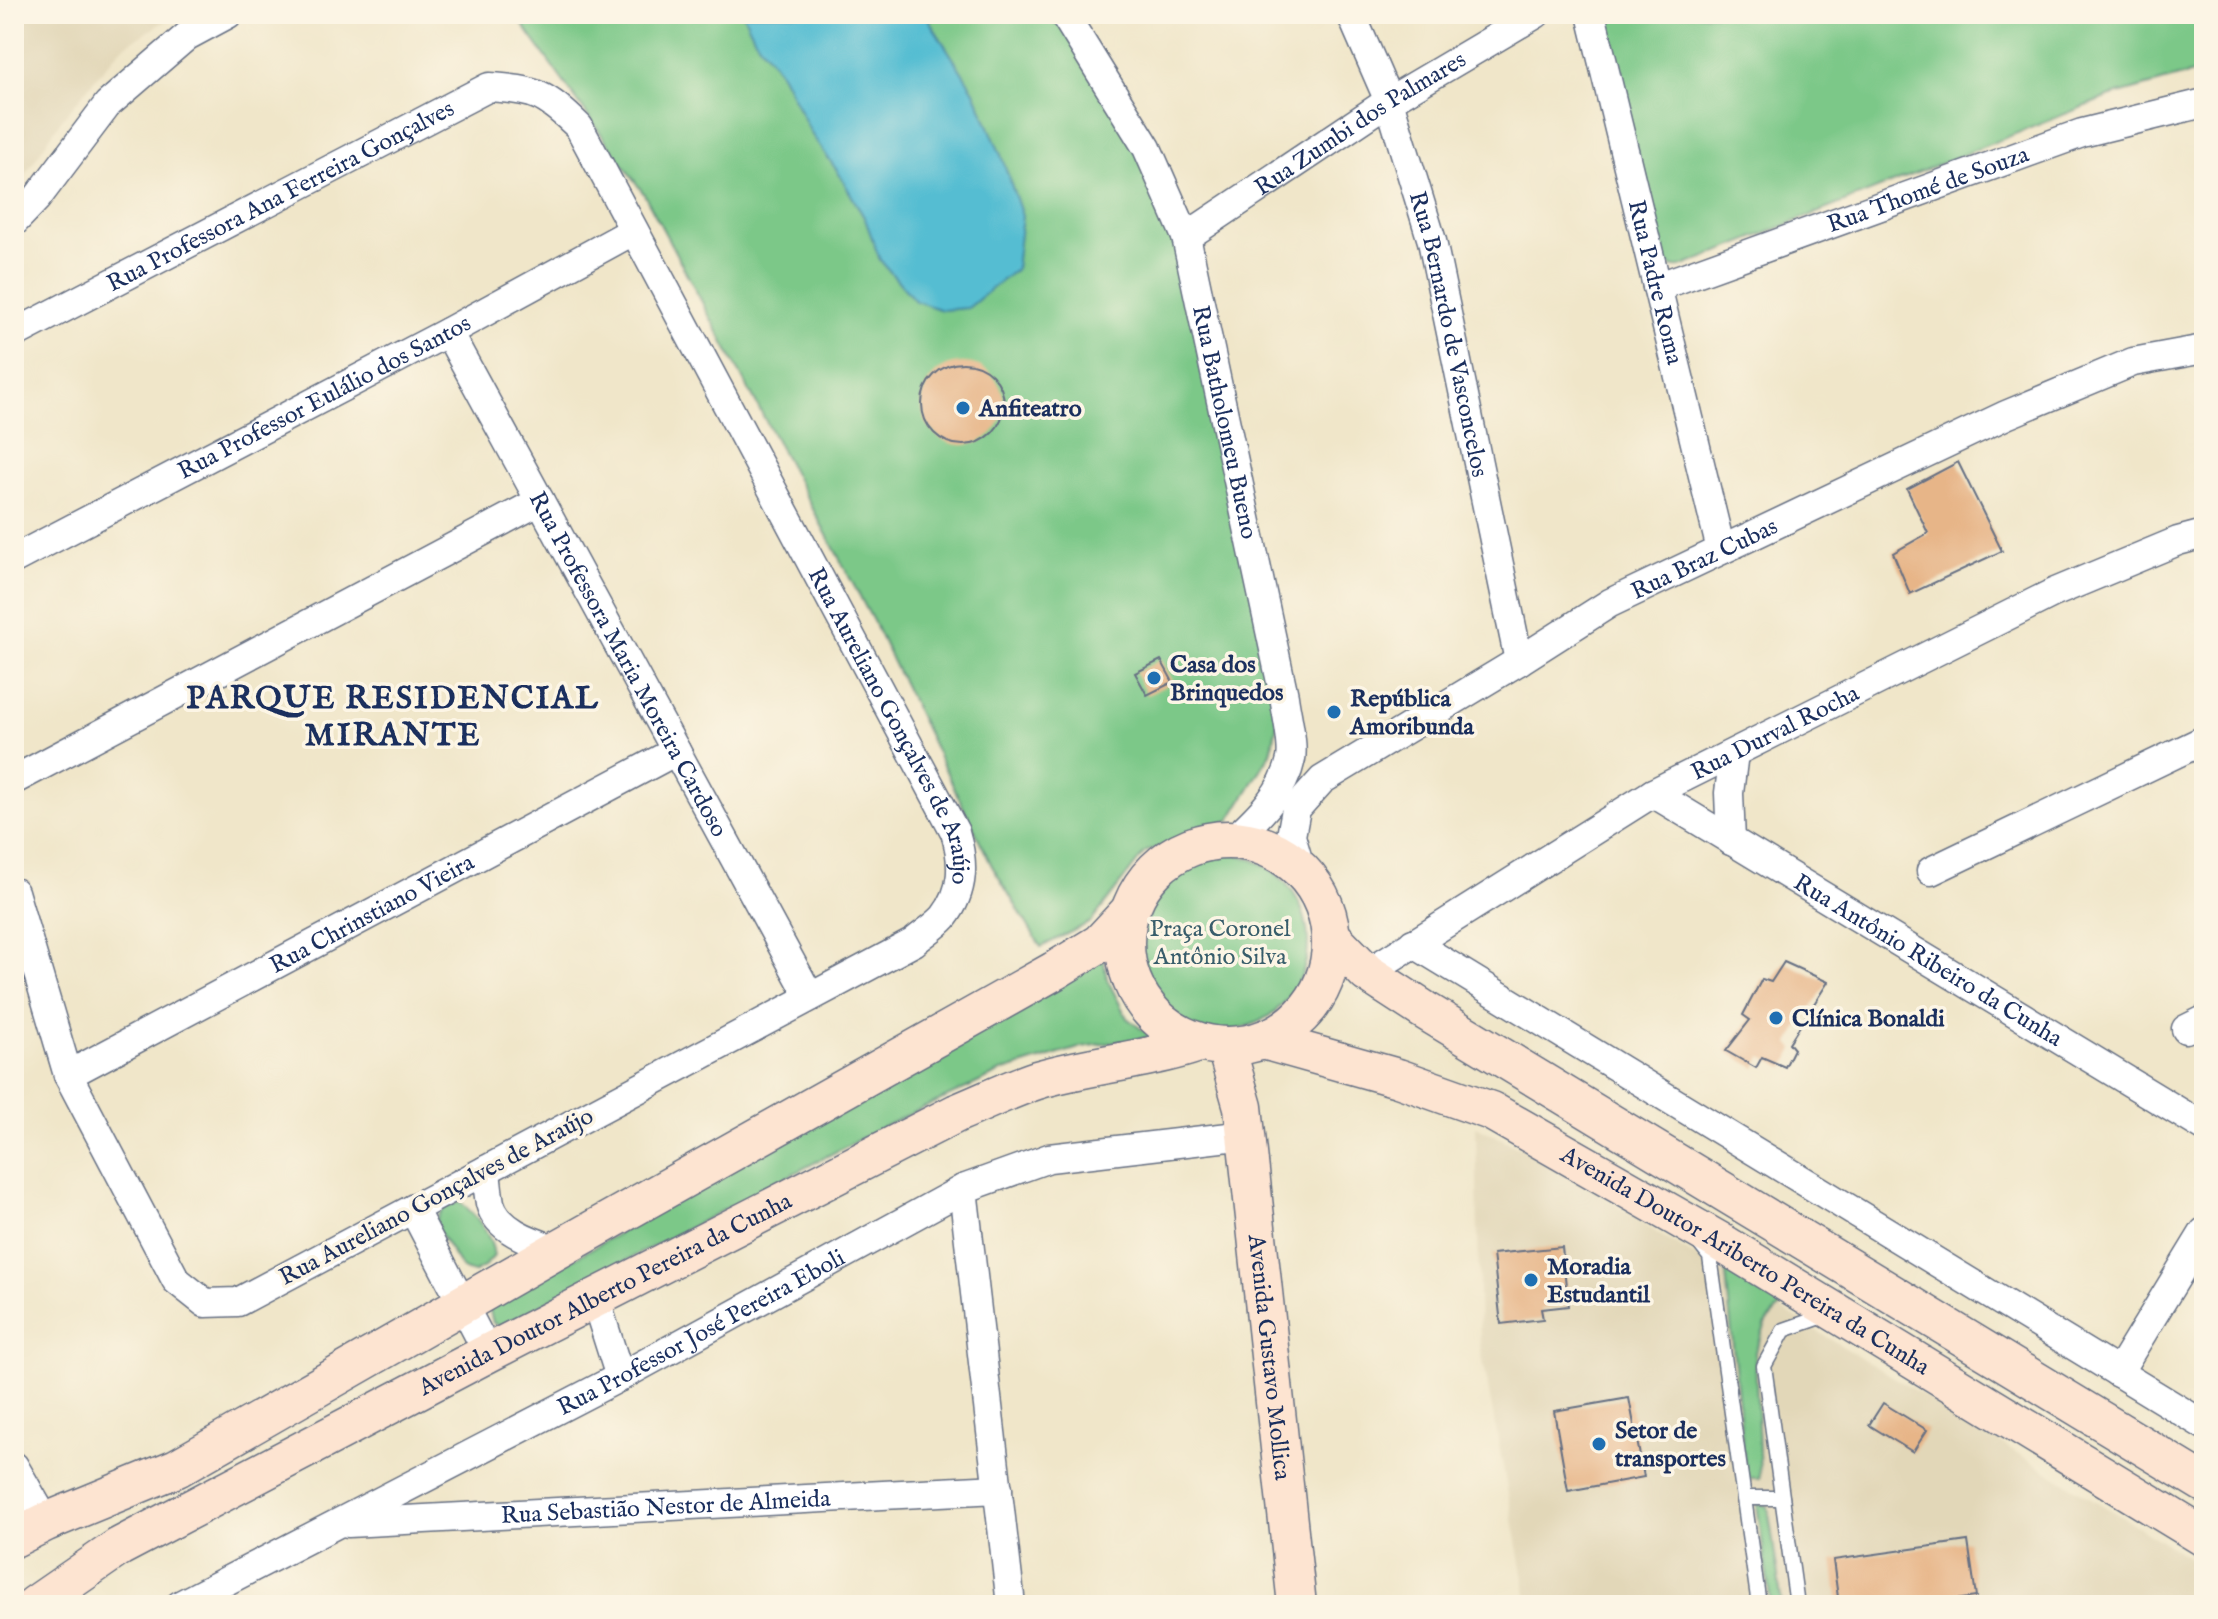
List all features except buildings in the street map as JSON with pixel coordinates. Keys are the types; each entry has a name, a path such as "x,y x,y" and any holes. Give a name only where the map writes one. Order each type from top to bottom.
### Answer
{"main road":[{"path":"30,1530 177,1468 1054,971 1100,943 1128,913 1143,884 1165,860 1196,845 1233,840 1273,850 1301,870 1322,901 1332,937 1329,969 1319,993 1301,1018 1237,1043 1156,1017 1134,987 1125,950 1128,913"},
{"name":"Avenida Doutor Ariberto Pereira da Cunha","path":"1332,937 1367,973 1437,1018 2204,1483"},
{"name":"Avenida Doutor Ariberto Pereira da Cunha","path":"1237,1043 1398,1078 1491,1111 1682,1220 2204,1537"},
{"name":"Avenida Gustavo Mollica","path":"1237,1043 1297,1605"},
{"name":"Avenida Doutor Alberto Pereira da Cunha","path":"35,1605 119,1547 488,1353 957,1113 1036,1080 1108,1063 1237,1043"}],"street":[{"path":"14,222 37,198 108,104 187,36 228,14"},
{"name":"Rua Batholomeu Bueno","path":"1064,14 1147,148 1186,237 1284,696 1291,758 1279,788 1261,814 1233,840"},
{"name":"Rua Bernardo de Vasconcelos","path":"1351,14 1389,101 1432,241 1519,661"},
{"name":"Rua Zumbi dos Palmares","path":"1186,237 1389,101 1536,14"},
{"name":"Rua Padre Roma","path":"1591,14 1721,550"},
{"name":"Rua Professora Ana Ferreira Gonçalves","path":"14,334 489,87 523,89 552,101"},
{"name":"Rua Aureliano Gonçalves de Araújo","path":"68,1075 176,1280 205,1303 238,1302 914,942 944,917 958,889 963,860 955,832 579,127 552,101"},
{"name":"Rua Thomé de Souza","path":"1657,287 2082,133 2204,103"},
{"name":"Rua Professor Eulálio dos Santos","path":"14,559 448,332 633,231"},
{"name":"Rua Professora Maria Moreira Cardoso","path":"448,332 810,997"},
{"name":"Rua Braz Cubas","path":"1301,870 1291,836 1296,809 1322,780 1610,603 2006,415 2133,362 2204,349"},
{"path":"14,780 540,501"},
{"name":"Rua Durval Rocha","path":"1367,973 1653,793 2053,593 2178,541 2204,534"},
{"path":"1289,737 1300,755 1309,759 1353,761"},
{"path":"1931,871 2204,740"},
{"name":"Rua Chrinstiano Vieira","path":"68,1075 676,751"},
{"path":"1731,841 1729,793 1734,753"},
{"name":"Rua Antônio Ribeiro da Cunha","path":"1653,793 2204,1127"},
{"path":"14,892 68,1075"},
{"path":"1413,943 2204,1425"},
{"name":"Rua Professor José Pereira Eboli","path":"180,1605 620,1377 963,1189 1049,1158 1244,1121"},
{"path":"486,1170 491,1206 505,1226 527,1241 557,1250"},
{"path":"963,1189 1011,1605"},
{"path":"413,1209 488,1353"},
{"path":"2118,1373 2204,1232"},
{"path":"595,1298 620,1377"},
{"path":"14,1466 30,1530"},
{"name":"Rua Sebastião Nestor de Almeida","path":"335,1524 998,1489"}],"lane":[{"path":"1682,1220 1710,1257 1759,1605"},
{"path":"1797,1605 1764,1366 1784,1330 1835,1312"},
{"path":"1744,1498 1782,1498"}],"shaded area":[{"path":"14,14 187,16 165,21 121,48 61,120 14,192"},
{"path":"1476,1126 1570,1173 1657,1233 2204,1567 2204,1605 1529,1605 1480,1344"}],"green space":[{"path":"515,14 1058,14 1120,117 1175,234 1279,716 1271,753 1230,820 1145,852 1091,922 1041,947 992,866 873,621 644,194"},
{"path":"1603,14 2204,14 2204,70 2108,97 1675,267 1662,255"},
{"name":"Praça Coronel Antônio Silva","path":"1219,853 1253,860 1282,879 1301,908 1308,942 1301,976 1282,1005 1253,1024 1219,1031 1185,1024 1156,1005 1137,976 1130,942 1137,908 1156,879 1185,860"},
{"path":"1103,957 1107,979 1127,1018 1152,1037 1082,1047 1001,1072 889,1124 500,1326 493,1323 489,1307"},
{"path":"460,1202 482,1226 493,1248 494,1256 473,1273 462,1269 434,1224 444,1209"},
{"path":"1725,1264 1786,1301 1767,1321 1755,1352 1760,1478 1746,1478"},
{"path":"1757,1504 1768,1506 1782,1605 1771,1605"}],"water":[{"path":"743,14 925,14 974,91 1001,155 1022,216 1016,269 968,308 942,310 915,301 880,260 865,219 812,135 782,75 754,37"}],"place":[{"name":"Anfiteatro","path":"963,408"},
{"name":"Casa dos Brinquedos","path":"1154,678"},
{"name":"República Amoribunda","path":"1334,712"},
{"name":"Clínica Bonaldi","path":"1776,1018"},
{"name":"Moradia Estudantil","path":"1531,1280"},
{"name":"Setor de transportes","path":"1599,1444"}],"district":[{"name":"PARQUE RESIDENCIAL MIRANTE","path":"393,716"}]}
